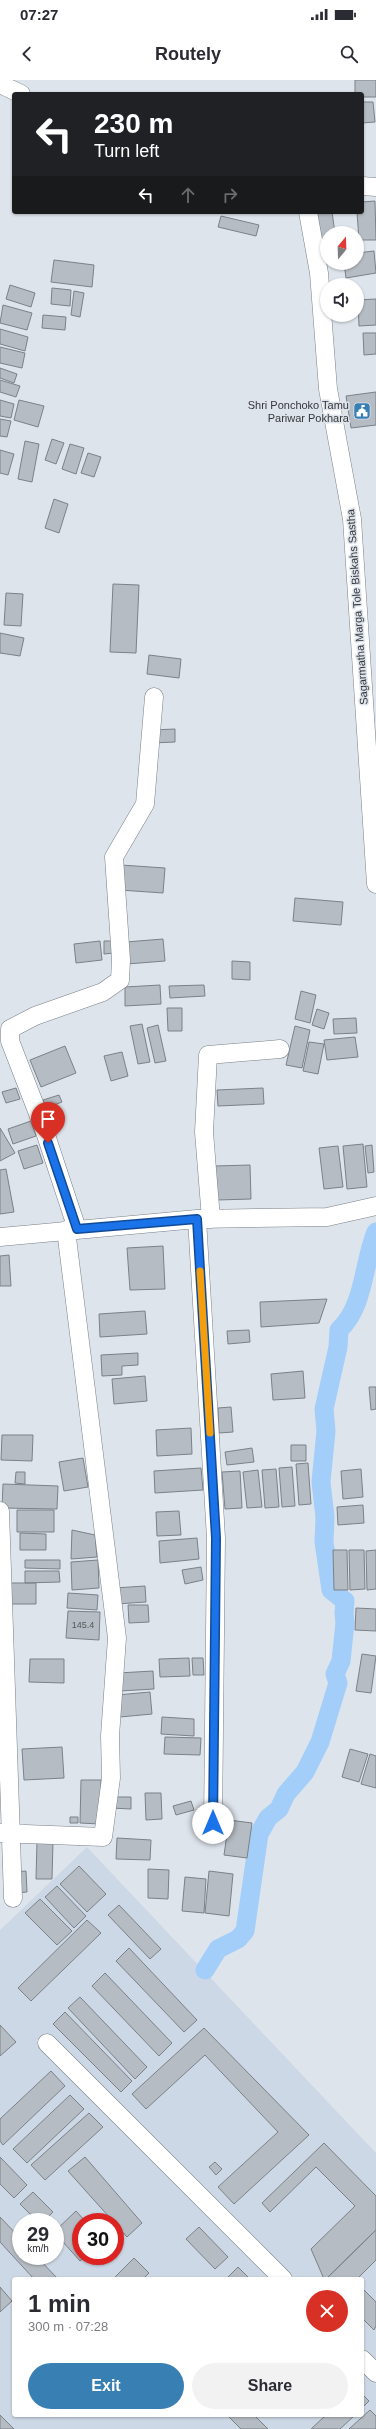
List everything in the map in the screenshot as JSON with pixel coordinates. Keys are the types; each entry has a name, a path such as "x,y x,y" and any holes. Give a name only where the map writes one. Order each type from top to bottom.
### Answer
{"street":[{"path":"0,84 17,92"},
{"path":"364,186 376,187"},
{"name":"Sagarmatha Marga Tole Biskahs Sastha","path":"308,214 319,273 328,388 352,519 376,884"},
{"path":"6,1833 103,1836 111,1778 110,1736 117,1638 72,1230 44,1129 10,1041 10,1029 35,1016 104,992 120,980 121,960 114,857 145,804 154,697"},
{"path":"213,1823 216,1538 204,1219 204,1132 208,1056 280,1049"},
{"path":"0,1237 204,1219 328,1217 376,1206"},
{"path":"0,1511 6,1833 13,1898"},
{"path":"47,2043 281,2277"},
{"path":"364,2361 376,2373"}],"shaded area":[{"path":"87,1847 376,2153 376,2429 0,2429 0,1930"}],"building":[{"path":"355,80 376,80 376,97 364,97 364,92 355,92"},
{"path":"364,102 373,102 375,122 364,123"},
{"path":"375,201 376,240 364,240 364,226 358,226 357,214 364,214 364,202"},
{"path":"316,214 332,214 334,226 320,226 320,239"},
{"path":"221,216 259,225 256,236 218,227"},
{"path":"374,251 376,273 346,278 345,270 364,270 364,252"},
{"path":"54,260 94,265 92,287 51,282"},
{"path":"10,285 35,293 31,307 6,299"},
{"path":"52,288 71,290 70,306 51,304"},
{"path":"74,291 84,293 80,317 71,315"},
{"path":"376,299 376,325 359,326 359,322 364,322 364,300"},
{"path":"3,305 32,313 27,330 0,323"},
{"path":"43,315 66,317 65,330 42,328"},
{"path":"0,329 28,337 25,351 0,344"},
{"path":"363,333 376,333 376,354 364,355"},
{"path":"0,347 25,353 22,368 0,363"},
{"path":"0,368 17,374 14,383 0,378"},
{"path":"0,380 20,386 16,397 0,392"},
{"name":"Shri Ponchoko Tamu Pariwar Pokhara","path":"376,392 376,425 351,428 346,396"},
{"path":"0,400 14,404 11,418 0,416"},
{"path":"19,400 44,406 38,427 14,420"},
{"path":"0,419 11,421 7,437 0,436"},
{"path":"52,439 64,443 56,464 45,460"},
{"path":"25,441 39,444 32,482 18,479"},
{"path":"70,444 84,448 76,474 62,469"},
{"path":"0,450 14,454 8,475 0,473"},
{"path":"88,453 101,457 94,477 81,473"},
{"path":"54,499 68,504 59,533 45,528"},
{"path":"113,584 139,585 136,653 110,652"},
{"path":"6,593 23,594 21,626 4,625"},
{"path":"0,633 24,638 20,656 0,653"},
{"path":"149,655 181,659 179,678 147,674"},
{"path":"175,729 175,742 152,743 152,730"},
{"path":"121,865 165,868 163,893 120,890"},
{"path":"295,898 343,902 341,925 293,921"},
{"path":"163,939 165,961 127,964 126,942"},
{"path":"100,941 102,960 76,963 74,944"},
{"path":"104,941 114,941 114,953 104,954"},
{"path":"232,961 250,962 250,980 232,979"},
{"path":"160,985 161,1004 125,1006 125,987"},
{"path":"204,985 205,996 170,998 169,986"},
{"path":"301,991 316,995 310,1023 295,1019"},
{"path":"167,1008 182,1008 182,1031 168,1031"},
{"path":"317,1009 329,1013 324,1029 312,1025"},
{"path":"356,1018 357,1033 334,1034 333,1019"},
{"path":"142,1024 150,1062 138,1064 130,1026"},
{"path":"158,1025 166,1061 155,1063 147,1028"},
{"path":"295,1026 310,1030 302,1068 286,1065"},
{"path":"355,1037 358,1057 327,1060 324,1040"},
{"path":"309,1042 324,1044 318,1074 303,1071"},
{"path":"65,1046 76,1073 41,1087 30,1060"},
{"path":"122,1052 128,1076 111,1081 104,1056"},
{"path":"16,1088 20,1099 6,1103 2,1092"},
{"path":"263,1088 264,1104 218,1106 217,1090"},
{"path":"59,1095 62,1102 46,1108 43,1100"},
{"path":"31,1121 36,1136 13,1144 8,1129"},
{"path":"0,1128 15,1153 0,1161"},
{"path":"363,1144 367,1187 347,1189 343,1146"},
{"path":"37,1145 43,1163 24,1169 18,1151"},
{"path":"372,1145 374,1172 368,1173 365,1146"},
{"path":"338,1146 343,1187 324,1189 319,1148"},
{"path":"250,1165 251,1199 217,1200 215,1166"},
{"path":"6,1169 14,1212 0,1214 0,1170"},
{"path":"163,1246 165,1289 130,1290 127,1248"},
{"path":"9,1255 11,1286 0,1286 0,1256"},
{"path":"327,1299 319,1323 261,1327 260,1302"},
{"path":"145,1311 147,1334 100,1337 99,1314"},
{"path":"249,1330 250,1342 228,1344 227,1331"},
{"path":"138,1353 138,1365 122,1366 122,1375 102,1376 101,1355"},
{"path":"303,1371 305,1398 273,1400 271,1374"},
{"path":"145,1376 147,1401 114,1404 112,1379"},
{"path":"369,1387 376,1387 376,1409 371,1410"},
{"path":"231,1407 233,1432 219,1433 218,1408"},
{"path":"191,1428 192,1454 157,1456 156,1430"},
{"path":"2,1435 33,1435 32,1461 1,1460"},
{"path":"291,1445 306,1445 306,1461 291,1461"},
{"path":"252,1448 254,1462 227,1465 225,1452"},
{"path":"83,1458 88,1487 64,1491 59,1462"},
{"path":"308,1463 311,1504 299,1505 296,1464"},
{"path":"292,1467 295,1506 282,1507 279,1468"},
{"path":"201,1468 203,1490 155,1493 154,1471"},
{"path":"276,1469 279,1507 265,1508 262,1470"},
{"path":"361,1469 363,1497 343,1499 341,1471"},
{"path":"258,1470 262,1507 247,1508 243,1472"},
{"path":"240,1471 242,1508 225,1509 222,1472"},
{"path":"16,1472 25,1472 25,1484 15,1483"},
{"path":"3,1484 58,1486 57,1509 2,1508"},
{"path":"363,1505 364,1523 338,1525 337,1507"},
{"path":"17,1510 54,1510 54,1532 17,1532"},
{"path":"179,1511 181,1535 157,1536 156,1512"},
{"path":"72,1530 95,1535 97,1557 71,1559"},
{"path":"20,1533 46,1534 46,1550 20,1550"},
{"path":"197,1538 199,1559 160,1563 159,1541"},
{"path":"333,1550 347,1550 348,1590 334,1590"},
{"path":"349,1550 364,1550 365,1589 350,1590"},
{"path":"376,1550 376,1589 367,1590 366,1551"},
{"path":"25,1560 60,1560 60,1569 25,1568"},
{"path":"98,1560 99,1588 72,1590 71,1562"},
{"path":"201,1567 203,1580 185,1584 182,1570"},
{"path":"25,1571 59,1571 60,1582 25,1583"},
{"path":"7,1583 36,1583 36,1604 7,1604"},
{"path":"145,1586 146,1602 116,1604 115,1588"},
{"path":"68,1593 98,1595 97,1610 67,1608"},
{"path":"128,1605 148,1605 149,1622 129,1623"},
{"path":"356,1608 376,1609 376,1631 355,1630"},
{"path":"68,1611 100,1612 99,1640 66,1638"},
{"path":"362,1654 376,1656 371,1693 356,1691"},
{"path":"189,1658 190,1676 160,1677 159,1659"},
{"path":"192,1658 203,1658 204,1675 193,1675"},
{"path":"30,1659 64,1659 64,1683 29,1682"},
{"path":"153,1671 154,1689 120,1691 118,1673"},
{"path":"150,1692 152,1714 120,1717 117,1695"},
{"path":"162,1717 194,1719 194,1736 161,1734"},
{"path":"165,1737 201,1738 200,1755 164,1754"},
{"path":"62,1747 64,1778 24,1780 22,1749"},
{"path":"350,1749 368,1754 359,1782 342,1777"},
{"path":"370,1754 376,1756 376,1788 361,1784"},
{"path":"81,1780 101,1780 100,1824 80,1823"},
{"path":"145,1793 161,1793 162,1819 146,1820"},
{"path":"112,1797 131,1797 131,1809 111,1808"},
{"path":"191,1801 194,1810 176,1815 173,1806"},
{"path":"70,1817 78,1817 78,1823 70,1823"},
{"path":"229,1820 252,1823 247,1858 224,1855"},
{"path":"117,1838 151,1840 150,1860 116,1859"},
{"path":"37,1841 53,1841 52,1879 36,1879"},
{"path":"79,1866 106,1894 87,1912 60,1884"},
{"path":"148,1869 169,1870 168,1899 148,1898"},
{"path":"26,1871 27,1892 16,1893 14,1872"},
{"path":"209,1871 233,1874 229,1916 205,1913"},
{"path":"185,1877 206,1879 204,1913 182,1911"},
{"path":"57,1886 86,1916 74,1928 45,1897"},
{"path":"40,1899 72,1931 57,1945 25,1913"},
{"path":"119,1905 161,1949 150,1959 108,1915"},
{"path":"87,1920 101,1933 31,2001 18,1988"},
{"path":"129,1948 197,2020 184,2032 116,1961"},
{"path":"105,1973 172,2043 159,2056 92,1986"},
{"path":"80,1997 147,2067 135,2079 68,2008"},
{"path":"65,2012 132,2081 121,2092 53,2024"},
{"path":"0,2025 16,2042 0,2056"},
{"path":"204,2028 309,2135 234,2204 218,2187 278,2132 205,2055 146,2109 132,2094"},
{"path":"51,2071 65,2086 3,2145 0,2141 0,2119"},
{"path":"70,2095 84,2109 27,2163 13,2149"},
{"path":"89,2113 103,2127 45,2180 31,2165"},
{"path":"324,2143 376,2196 376,2230 328,2277 323,2277 311,2249 355,2206 316,2167 270,2212 262,2203"},
{"path":"0,2157 27,2185 14,2198 0,2184"},
{"path":"85,2157 142,2223 127,2237 124,2234 124,2213 106,2213 68,2171"},
{"path":"215,2162 222,2169 216,2175 209,2167"},
{"path":"33,2192 53,2212 29,2213 20,2204"},
{"path":"72,2215 72,2252 64,2243 64,2222"},
{"path":"0,2217 12,2230 12,2255 0,2242"},
{"path":"199,2227 228,2257 215,2269 186,2239"},
{"path":"376,2230 376,2260 359,2277 328,2277"},
{"path":"134,2258 149,2273 145,2277 115,2277"},
{"path":"21,2265 45,2265 56,2277 32,2277"},
{"path":"238,2267 248,2277 228,2277"},
{"path":"0,2287 12,2301 0,2312"},
{"path":"364,2290 376,2302 376,2326 374,2330 364,2320"},
{"path":"364,2396 369,2401 364,2406"},
{"path":"370,2410 376,2416 376,2429 349,2429 364,2417"},
{"path":"0,2415 14,2429 0,2429"},
{"path":"229,2417 256,2417 268,2429 241,2429"},
{"path":"324,2417 353,2417 340,2429 311,2429"}],"waterway":[{"path":"205,1970 218,1949 238,1939 245,1931 259,1834 268,1818 279,1809 286,1794 305,1772 320,1742 338,1683 335,1674 341,1661 345,1623 345,1601 331,1590 324,1542 325,1517 321,1482 326,1431 324,1409 338,1347 339,1330 348,1320 359,1297 376,1232"}],"slow traffic":[{"path":"200,1271 210,1433"}],"place":[{"name":"Shri Ponchoko Tamu Pariwar Pokhara","path":"362,411"}],"route":[{"path":"48,1143 77,1229 197,1219 216,1538 213,1686 213,1823"}]}
